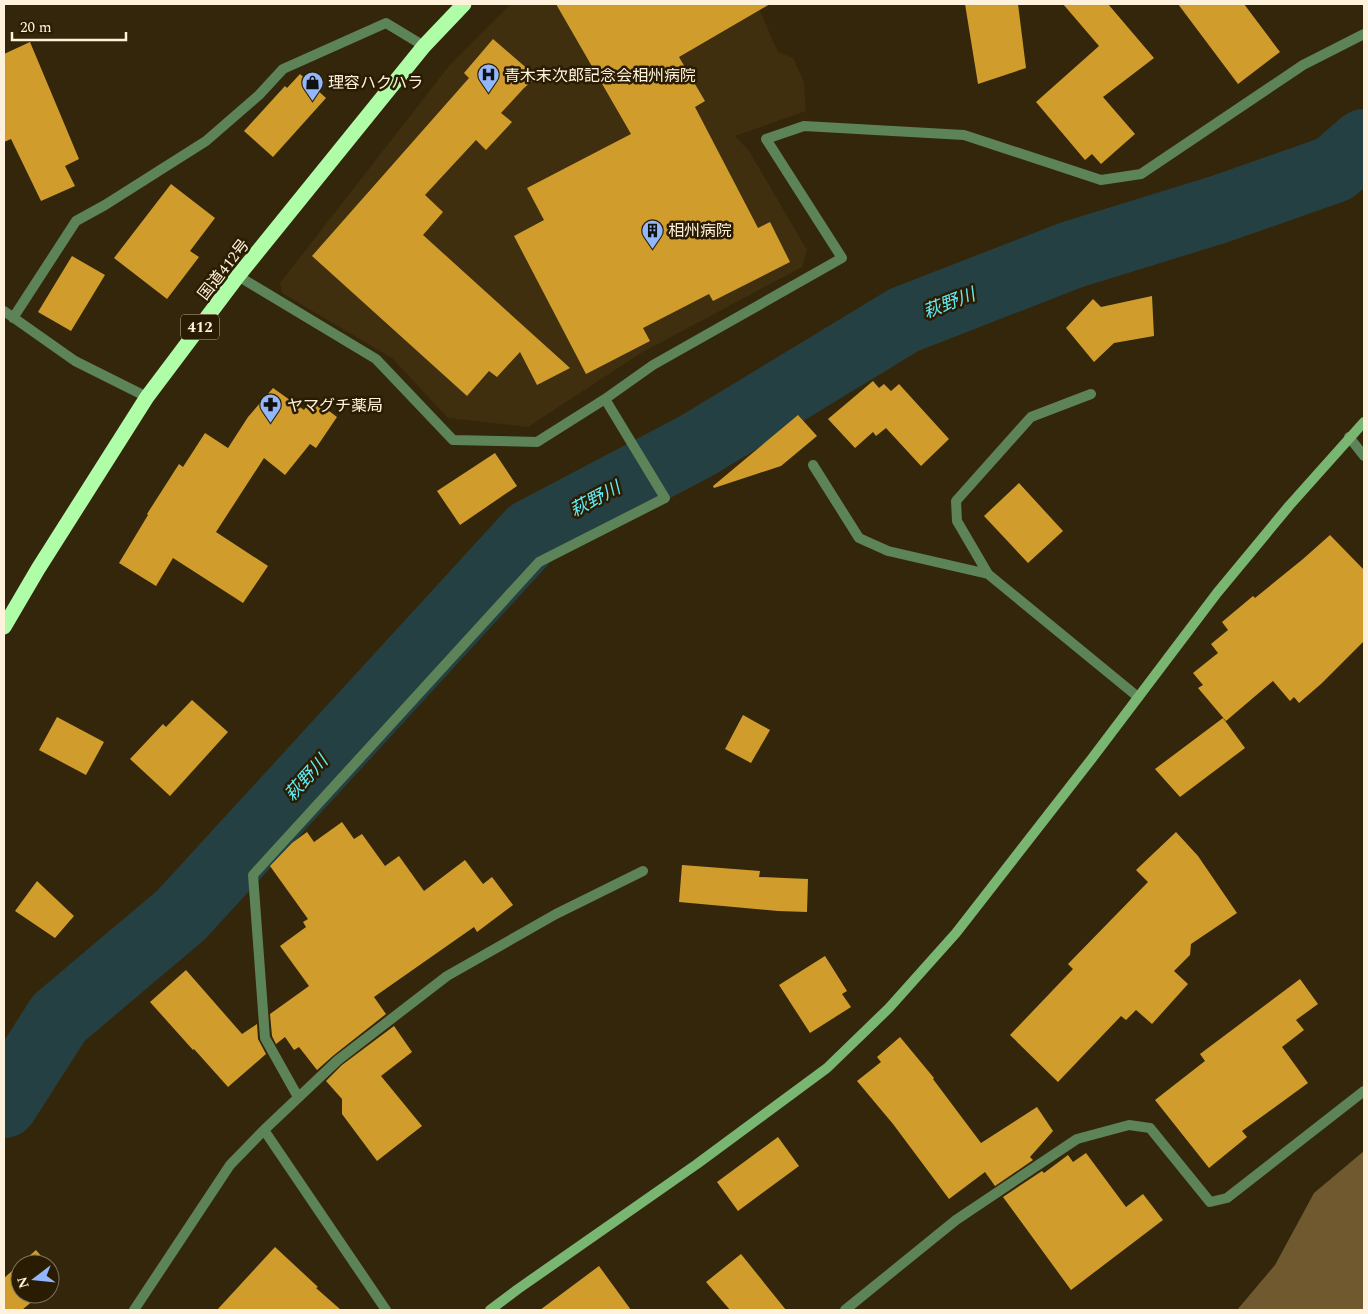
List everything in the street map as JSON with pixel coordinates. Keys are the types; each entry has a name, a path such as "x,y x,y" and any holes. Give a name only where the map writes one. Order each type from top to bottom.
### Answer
{"highway":[{"name":"国道412号","path":"4,627 38,570 148,398 238,276 424,46 464,4"}],"street":[{"path":"13,318 76,221 105,205 206,141 259,95 283,69 386,23 424,46"},
{"path":"238,276 376,359 453,440 537,442 606,400 653,365 842,258 766,139 804,126 964,135 1101,180 1141,174 1302,65 1364,34"},
{"path":"4,311 75,361 148,398"},
{"path":"1091,394 1031,417 956,501 957,521 988,574 1138,697"},
{"path":"298,1097 265,1038 253,875 539,562 665,498 606,400"},
{"path":"490,1310 697,1164 827,1068 889,1008 956,933 1229,578 1288,506 1364,422"},
{"path":"1349,437 1364,456"},
{"path":"813,465 858,538 888,551 988,574"},
{"path":"134,1310 230,1165 338,1060 447,976 556,914 644,871"},
{"path":"845,1310 956,1220 1077,1138 1129,1125 1150,1128 1210,1202 1227,1198 1364,1091"},
{"path":"264,1130 386,1310"}],"shaded area":[{"name":"青木末次郎記念会相州病院","path":"511,4 757,4 778,52 793,58 804,82 806,111 735,136 749,151 807,250 802,267 641,353 528,427 448,418 392,358 282,293 280,283 449,66"},
{"path":"1364,1151 1364,1310 1237,1310 1275,1265 1314,1193"}],"building":[{"name":"相州病院","path":"556,4 770,4 679,57 705,101 695,107 758,228 770,222 790,262 713,301 709,294 643,328 650,341 586,374 514,236 544,220 527,188 631,134"},
{"path":"965,4 1018,4 1026,68 978,84"},
{"path":"1063,4 1108,4 1154,58 1103,97 1135,134 1101,164 1092,154 1085,160 1036,102 1099,46"},
{"path":"1178,4 1244,4 1280,52 1238,84"},
{"path":"493,39 537,77 501,113 512,122 486,150 476,140 425,195 443,212 423,235 570,368 537,385 520,352 497,377 489,371 467,396 312,256 469,78 464,73"},
{"path":"30,42 79,159 65,166 75,186 41,201 11,139 4,142 4,54"},
{"path":"300,74 326,98 273,157 244,131 285,86 287,88"},
{"path":"171,184 215,218 190,251 199,257 167,299 114,258"},
{"path":"72,256 105,275 71,331 38,312"},
{"path":"1152,296 1154,336 1114,343 1094,362 1066,328 1093,299 1101,307"},
{"path":"873,381 879,388 884,384 891,391 899,384 949,439 921,466 886,428 876,436 873,432 855,448 828,419"},
{"path":"273,388 304,410 312,398 337,417 316,448 310,444 285,475 264,458 216,532 268,566 243,603 173,558 156,586 119,563 179,464 183,467 205,433 228,448 248,417"},
{"path":"798,415 817,436 781,466 714,488 713,486"},
{"path":"495,453 517,486 460,525 437,491"},
{"path":"1019,483 1063,531 1028,563 984,516"},
{"path":"1330,535 1364,570 1364,641 1299,703 1294,697 1290,701 1273,681 1226,721 1198,688 1203,685 1193,673 1218,653 1211,644 1228,630 1222,622 1253,596 1255,598"},
{"path":"192,700 228,732 170,796 130,759 163,724 166,727"},
{"path":"743,715 770,730 751,763 725,749"},
{"path":"57,717 104,742 86,775 39,750"},
{"path":"1223,718 1245,748 1180,797 1155,769"},
{"path":"342,822 354,839 362,834 385,866 399,856 424,891 465,860 483,884 492,877 513,905 477,932 474,927 374,997 386,1014 317,1070 299,1047 294,1050 285,1037 276,1044 272,1036 270,1014 309,986 280,946 306,927 303,922 308,919 270,866 292,843 307,832 314,842"},
{"path":"1176,832 1198,856 1237,913 1191,944 1190,955 1174,971 1188,984 1152,1024 1136,1010 1126,1020 1121,1016 1058,1082 1010,1035 1073,969 1068,964 1148,882 1136,870"},
{"path":"682,865 760,871 759,877 808,879 807,912 679,902"},
{"path":"37,881 74,916 55,938 15,911"},
{"path":"825,956 847,991 842,994 851,1007 810,1033 779,985"},
{"path":"186,970 242,1034 257,1024 258,1039 266,1054 228,1087 150,1002"},
{"path":"1300,979 1318,1004 1296,1020 1304,1030 1282,1047 1308,1083 1242,1131 1247,1137 1209,1168 1155,1100 1205,1061 1200,1054"},
{"path":"394,1026 412,1052 381,1076 422,1126 377,1161 342,1114 342,1099 326,1081 342,1065"},
{"path":"900,1037 934,1078 981,1143 1037,1107 1053,1131 1030,1157 1033,1160 995,1186 985,1172 949,1199 893,1124 857,1081 881,1062 877,1057"},
{"path":"778,1137 799,1166 738,1211 717,1182"},
{"path":"1086,1153 1126,1207 1143,1194 1163,1220 1071,1290 1003,1197 1042,1171 1044,1173 1068,1155 1073,1162"},
{"path":"275,1247 318,1287 316,1288 341,1310 217,1310"},
{"path":"36,1250 39,1254 31,1254"},
{"path":"741,1254 786,1310 730,1310 706,1282"},
{"path":"599,1266 631,1310 540,1310"},
{"path":"10,1273 10,1304 29,1304 22,1310 4,1310 4,1278"}],"waterway":[{"name":"萩野川","path":"4,1104 59,1018 181,915 531,533 698,445 904,320 1071,255 1220,209 1334,169 1364,143"}],"place":[{"name":"青木末次郎記念会相州病院","path":"488,94"},
{"name":"理容ハクハラ","path":"312,101"},
{"name":"相州病院","path":"652,249"},
{"name":"ヤマグチ薬局","path":"271,424"}]}
